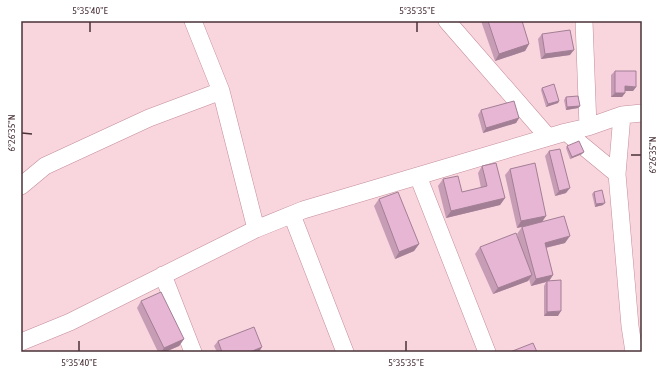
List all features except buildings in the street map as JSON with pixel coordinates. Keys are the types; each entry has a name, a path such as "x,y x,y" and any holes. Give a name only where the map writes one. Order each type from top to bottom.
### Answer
{"street":[{"path":"193,21 221,91 256,229"},
{"path":"447,21 548,138"},
{"path":"584,21 588,127"},
{"path":"21,186 45,166 149,118 221,91"},
{"path":"21,342 70,322 256,229 303,210 566,132 588,127 622,115 642,113"},
{"path":"622,115 617,174 636,326 634,352"},
{"path":"566,132 617,174"},
{"path":"418,176 487,352"},
{"path":"292,215 345,352"},
{"path":"163,275 193,352"}]}
